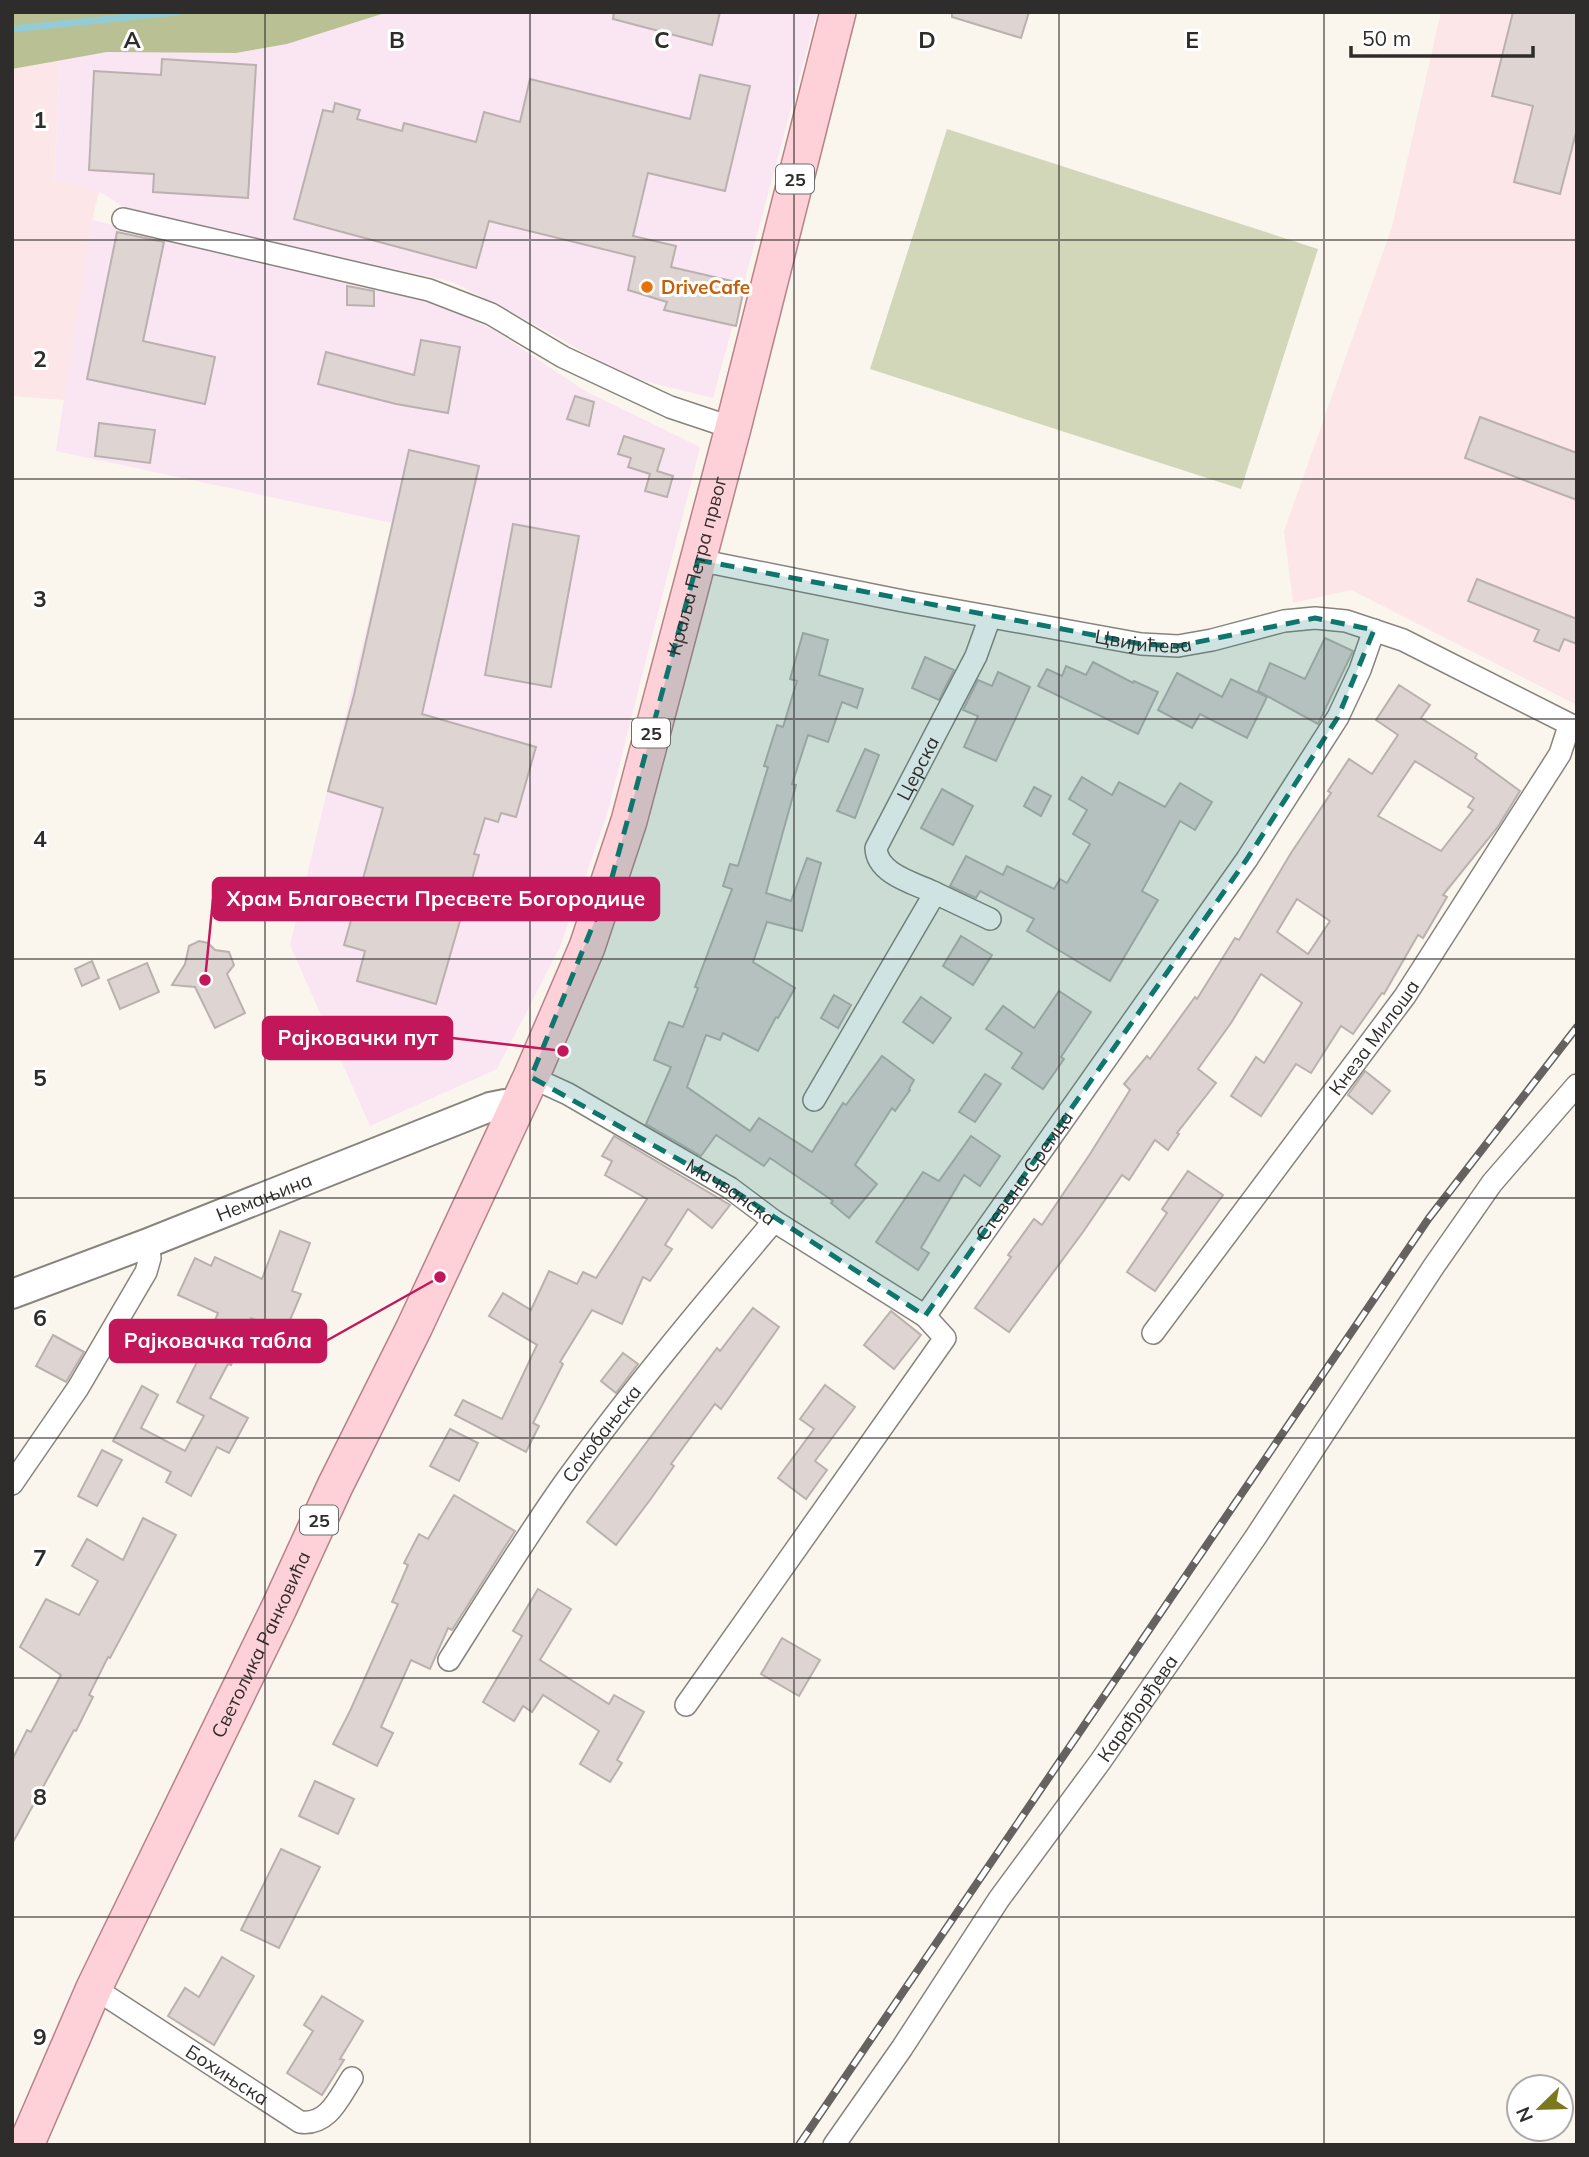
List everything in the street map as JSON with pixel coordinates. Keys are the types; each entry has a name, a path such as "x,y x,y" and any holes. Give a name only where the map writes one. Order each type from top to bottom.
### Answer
{"main road":[{"name":"Краља Петра првог","path":"524,1092 575,976 608,891 629,821 733,428 838,12"},
{"name":"Светолика Ранковића","path":"26,2145 94,1988 279,1608 335,1486 414,1328 524,1092"}],"street":[{"path":"123,219 429,290 491,314 563,357 658,402 733,428"},
{"name":"Цвијићева","path":"698,560 1141,644 1178,646 1284,621 1314,618 1346,621 1403,640 1573,727"},
{"name":"Церска","path":"990,617 976,656 876,848 884,868 990,919"},
{"name":"Стевана Сремца","path":"925,1315 1247,859 1338,717 1360,670 1374,630"},
{"name":"Кнеза Милоша","path":"1153,1333 1405,996 1560,754 1573,727"},
{"path":"814,1100 935,893"},
{"name":"Карађорђева","path":"834,2145 902,2048 999,1899 1100,1762 1255,1538 1434,1266 1492,1183 1577,1086"},
{"name":"Мачванска","path":"524,1092 568,1094 730,1188 774,1221 925,1315"},
{"name":"Немањина","path":"12,1294 490,1107 505,1104 524,1092"},
{"name":"Сокобањска","path":"449,1660 510,1562 566,1481 706,1301 774,1221"},
{"path":"12,1484 78,1388 146,1272 150,1258 148,1243"},
{"path":"686,1705 945,1338 925,1315"},
{"name":"Бохињска","path":"94,1988 300,2122 310,2123 324,2118 352,2078"}],"highlighted area":[{"path":"698,560 1141,644 1178,646 1315,618 1374,630 1338,717 1247,859 925,1316 730,1188 531,1077 611,881"}],"shaded area":[{"path":"388,12 817,12 713,398 628,377 453,282 128,210 99,191 54,187 60,59 107,52 236,53 287,44"},
{"path":"1441,12 1577,12 1577,705 1351,590 1293,603 1284,531 1392,227"},
{"path":"60,59 54,180 99,191 64,400 12,396 12,69"},
{"path":"92,220 429,300 494,330 585,391 700,447 606,818 560,947 497,1069 370,1126 290,945 392,523 56,451"}],"green space":[{"path":"12,12 388,12 287,44 236,53 107,52 12,69"},
{"path":"947,129 1318,249 1241,489 870,369"}],"building":[{"path":"614,12 720,12 712,45 613,19"},
{"path":"952,12 1029,12 1021,38 952,17"},
{"path":"1513,12 1577,12 1577,129 1560,194 1514,182 1533,106 1492,96"},
{"path":"162,59 256,65 248,198 153,192 154,174 89,170 94,71 161,75"},
{"path":"700,75 750,86 725,191 648,173 633,236 676,246 671,267 745,284 736,326 664,310 667,302 628,290 635,257 489,221 476,268 294,219 323,110 333,112 335,103 360,110 357,119 402,131 404,123 476,142 484,112 520,122 530,79 690,119"},
{"path":"117,232 164,242 143,341 215,357 205,404 87,379"},
{"path":"347,286 374,291 374,306 347,305"},
{"path":"421,340 460,347 448,413 396,404 318,384 326,352 414,375"},
{"path":"575,396 594,402 589,426 567,419"},
{"path":"1480,417 1577,453 1577,500 1465,458"},
{"path":"99,423 155,430 150,463 95,456"},
{"path":"624,436 664,449 657,471 673,476 667,497 645,491 650,474 628,467 631,458 618,454"},
{"path":"409,450 479,466 422,714 536,747 516,817 501,813 498,822 485,818 474,854 479,855 436,1004 357,981 365,951 344,945 383,808 328,791 354,695"},
{"path":"513,524 579,536 551,687 485,675"},
{"path":"1477,579 1577,619 1577,644 1564,639 1559,651 1534,641 1539,630 1468,601"},
{"path":"803,633 828,640 819,675 863,689 857,708 842,702 828,742 808,735 792,784 796,785 766,893 791,901 807,858 821,863 802,931 767,922 753,962 795,988 758,1051 723,1033 720,1040 706,1035 687,1087 750,1131 759,1118 812,1152 843,1103 846,1105 882,1056 914,1080 910,1090 895,1111 892,1108 855,1165 877,1184 849,1218 831,1203 833,1201 770,1158 764,1166 716,1135 701,1156 646,1124 671,1067 654,1060 669,1022 683,1027 698,988 695,987 732,889 723,886 730,864 738,866 768,767 764,766 777,725 783,727 797,681 790,679"},
{"path":"1325,638 1353,651 1318,724 1258,691 1270,663 1305,679"},
{"path":"925,657 954,670 939,700 912,688"},
{"path":"1093,662 1133,683 1134,681 1158,692 1138,734 1038,686 1047,669 1062,676 1066,666 1086,675"},
{"path":"998,672 1030,687 996,761 964,747 978,716 963,710 978,680 992,686"},
{"path":"1177,673 1222,697 1231,679 1267,697 1247,738 1200,714 1192,728 1158,710"},
{"path":"1399,685 1430,705 1421,718 1477,754 1475,758 1520,791 1497,828 1443,895 1447,897 1423,938 1418,935 1384,994 1382,993 1353,1034 1341,1026 1311,1073 1296,1064 1261,1116 1231,1096 1256,1057 1264,1063 1302,1003 1261,974 1198,1069 1216,1083 1177,1133 1179,1134 1168,1150 1155,1140 1129,1180 1122,1175 1009,1332 975,1308 1034,1219 1042,1225 1090,1154 1130,1090 1124,1084 1147,1056 1150,1059 1195,997 1197,999 1235,938 1239,940 1331,793 1328,791 1349,759 1372,774 1398,735 1376,720","holes":["1415,761 1474,798 1468,807 1473,810 1441,851 1378,816","1297,899 1330,921 1308,954 1277,932"]},
{"path":"865,749 879,755 855,818 837,811"},
{"path":"1082,777 1112,795 1119,782 1165,807 1180,783 1212,802 1195,830 1180,821 1142,891 1158,900 1110,981 1027,931 1034,919 980,891 976,898 950,886 966,856 1003,875 1007,866 1054,889 1060,879 1067,883 1090,844 1073,834 1087,810 1069,799"},
{"path":"1034,787 1051,796 1041,816 1024,806"},
{"path":"942,789 973,806 953,845 921,828"},
{"path":"961,936 992,955 973,985 943,966"},
{"path":"199,941 208,943 215,950 229,952 234,965 227,974 245,1013 215,1028 195,987 172,985 185,964 189,946"},
{"path":"92,961 99,978 82,986 75,969"},
{"path":"147,963 159,992 120,1009 108,980"},
{"path":"1059,991 1091,1012 1043,1089 1012,1068 1022,1053 986,1029 1003,1006 1034,1028"},
{"path":"834,995 851,1005 838,1028 821,1018"},
{"path":"921,997 951,1018 933,1043 903,1022"},
{"path":"1365,1071 1390,1091 1372,1114 1348,1095"},
{"path":"985,1074 1001,1084 975,1122 959,1112"},
{"path":"614,1136 730,1205 712,1228 688,1209 665,1245 672,1249 650,1281 643,1277 622,1324 592,1310 560,1362 563,1364 533,1423 539,1426 526,1452 455,1415 463,1400 502,1419 537,1345 489,1316 503,1293 531,1310 549,1271 577,1284 583,1272 596,1278 647,1199 605,1175 612,1161 602,1156"},
{"path":"971,1136 1000,1156 980,1186 964,1175 921,1248 929,1253 918,1270 876,1242 923,1172 939,1181"},
{"path":"1188,1171 1223,1195 1155,1291 1127,1272 1167,1213 1162,1209"},
{"path":"280,1231 310,1243 292,1291 301,1294 285,1332 251,1318 231,1365 228,1364 210,1398 248,1418 229,1453 217,1447 191,1496 166,1482 171,1472 113,1441 142,1386 158,1395 141,1428 185,1451 204,1416 177,1402 218,1313 178,1295 195,1258 211,1266 215,1257 262,1279"},
{"path":"753,1308 779,1327 721,1409 715,1404 616,1545 587,1522 717,1348 720,1351"},
{"path":"891,1311 921,1335 894,1369 864,1345"},
{"path":"53,1335 84,1352 66,1382 36,1366"},
{"path":"623,1353 638,1364 616,1393 601,1381"},
{"path":"825,1385 855,1407 815,1461 827,1470 806,1499 778,1478 814,1429 800,1419"},
{"path":"450,1429 478,1443 459,1481 430,1466"},
{"path":"102,1450 122,1460 97,1506 78,1496"},
{"path":"454,1495 515,1531 452,1630 448,1628 430,1669 411,1660 381,1727 393,1733 377,1766 333,1744 398,1604 392,1602 408,1565 404,1563 419,1534 428,1539"},
{"path":"143,1518 176,1535 110,1658 108,1657 89,1695 93,1697 76,1731 74,1730 12,1844 12,1760 27,1730 31,1732 61,1675 20,1647 46,1599 79,1615 98,1581 72,1566 87,1539 123,1560"},
{"path":"538,1589 571,1609 540,1660 609,1704 614,1695 644,1712 617,1760 622,1763 610,1782 580,1764 599,1731 543,1695 532,1712 523,1706 514,1721 483,1702 522,1636 513,1631"},
{"path":"782,1638 820,1660 799,1696 761,1674"},
{"path":"315,1781 354,1799 338,1834 299,1816"},
{"path":"281,1849 320,1867 279,1948 241,1930"},
{"path":"222,1957 254,1976 214,2045 168,2016 185,1988 199,1997"},
{"path":"322,1996 363,2021 340,2059 344,2060 322,2095 287,2073 313,2031 304,2025"}],"waterway":[{"path":"12,29 178,12"}],"railway":[{"path":"799,2145 1429,1218 1577,1027"}],"place":[{"name":"DriveCafe","path":"647,287"},
{"name":"Храм Благовести Пресвете Богородице","path":"205,980"},
{"name":"Рајковачки пут","path":"563,1051"},
{"name":"Рајковачка табла","path":"440,1277"}]}
